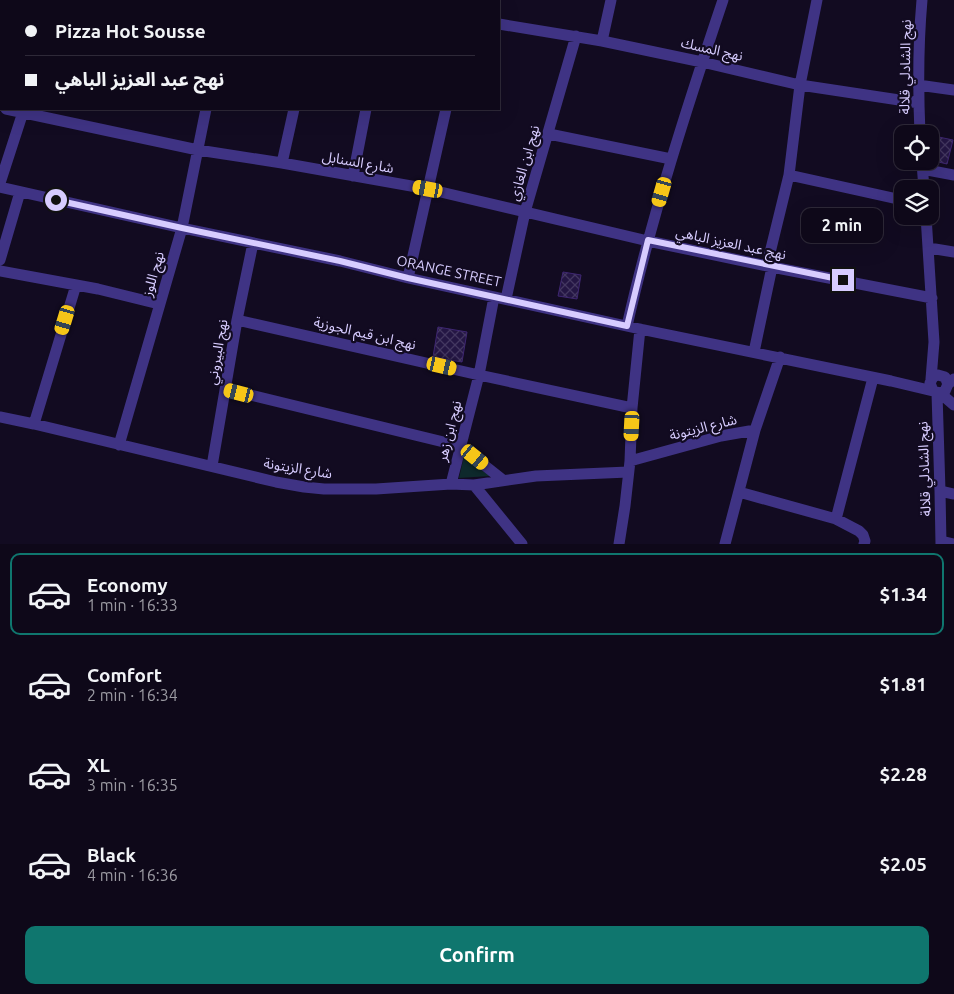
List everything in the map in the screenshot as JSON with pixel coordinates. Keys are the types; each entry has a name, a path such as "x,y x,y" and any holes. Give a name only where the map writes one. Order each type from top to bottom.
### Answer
{"street":[{"path":"602,41 611,0"},
{"path":"627,326 648,240 671,159 723,0"},
{"path":"754,352 789,175 800,85 817,0"},
{"name":"نهج الشادلي قلالة","path":"920,125 918,86 922,0"},
{"name":"نهج المسك","path":"500,24 602,41 800,85 919,102"},
{"name":"نهج ابن الغازي","path":"506,299 525,212 576,36"},
{"path":"918,86 954,90"},
{"name":"نهج اللوز","path":"119,445 182,228 206,110"},
{"path":"282,163 294,110"},
{"path":"353,176 366,110"},
{"path":"408,278 446,110"},
{"path":"0,185 24,111"},
{"name":"شارع السنابل","path":"24,111 198,150 428,189 525,212"},
{"path":"548,134 671,159"},
{"path":"938,170 954,175"},
{"path":"789,175 894,198"},
{"name":"ORANGE STREET","path":"0,185 20,192 340,261 408,278 640,329 873,378 942,384"},
{"path":"0,260 20,192"},
{"name":"نهج عبد العزيز الباهي","path":"525,212 770,266 932,298"},
{"path":"927,225 932,298"},
{"name":"نهج البيروني","path":"212,466 237,320 253,243"},
{"path":"928,248 954,252"},
{"path":"0,271 98,289 160,304"},
{"path":"34,424 76,285"},
{"name":"نهج ابن زهر","path":"451,484 479,374 494,296"},
{"name":"نهج الشادلي قلالة","path":"932,298 934,342 942,384 941,542"},
{"name":"نهج ابن قيم الجوزية","path":"237,320 632,408"},
{"path":"619,544 629,467 632,408 640,329"},
{"path":"725,544 755,430 780,357"},
{"path":"954,371 942,384 954,405"},
{"path":"836,520 873,378"},
{"path":"226,389 460,446 503,480"},
{"name":"شارع الزيتونة","path":"0,417 293,485 324,489 376,489 451,484 474,485 536,476 629,467 721,436 755,430"},
{"path":"474,485 522,544"},
{"path":"940,491 954,494"},
{"path":"739,492 836,520 860,531 865,541 864,544"},
{"path":"941,542 953,544"}],"green space":[{"path":"464,456 490,476 459,478"}],"building":[{"path":"939,137 953,140 947,164 939,162"},
{"path":"563,272 581,275 577,299 558,296"},
{"path":"438,327 467,332 462,362 433,357"}],"route":[{"path":"56,200 340,261 408,278 627,326 648,240 843,280"}]}
